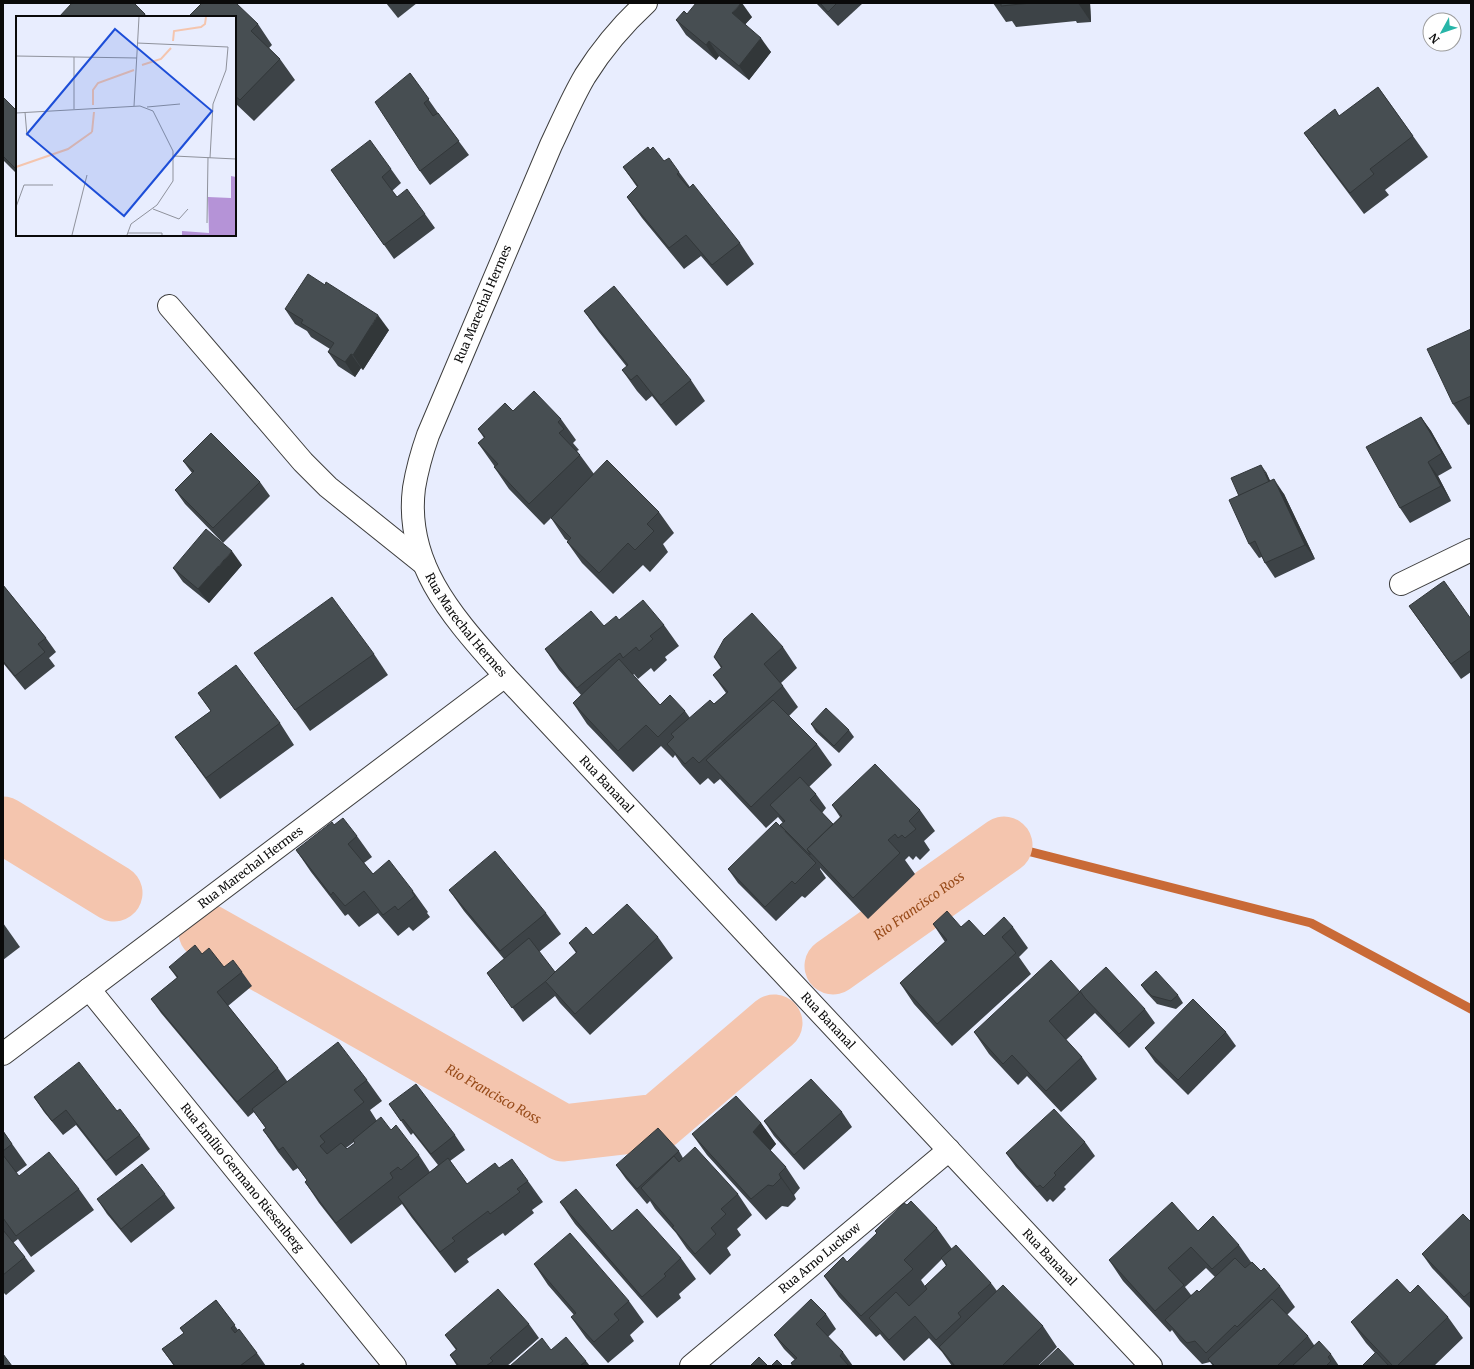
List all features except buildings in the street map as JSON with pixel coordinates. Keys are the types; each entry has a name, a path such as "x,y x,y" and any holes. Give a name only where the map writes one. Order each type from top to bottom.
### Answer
{"street":[{"name":"Rua Marechal Hermes","path":"3,1054 505,676 456,620 433,584 424,564 414,518 414,489 419,464 428,435 569,106 584,77 603,50 642,4"},
{"path":"169,306 293,450 328,487 424,564"},
{"path":"1401,584 1471,550"},
{"name":"Rua Bananal","path":"505,676 1151,1366"},
{"name":"Rua Emílio Germano Riesenberg","path":"89,989 396,1366"},
{"name":"Rua Arno Luckow","path":"691,1366 949,1150"}],"waterway":[{"name":"Rio Francisco Ross","path":"3,825 114,893"},
{"path":"1004,845 1311,923 1471,1009"},
{"name":"Rio Francisco Ross","path":"833,966 1004,845"},
{"name":"Rio Francisco Ross","path":"207,932 563,1133 658,1122 774,1023"}]}
